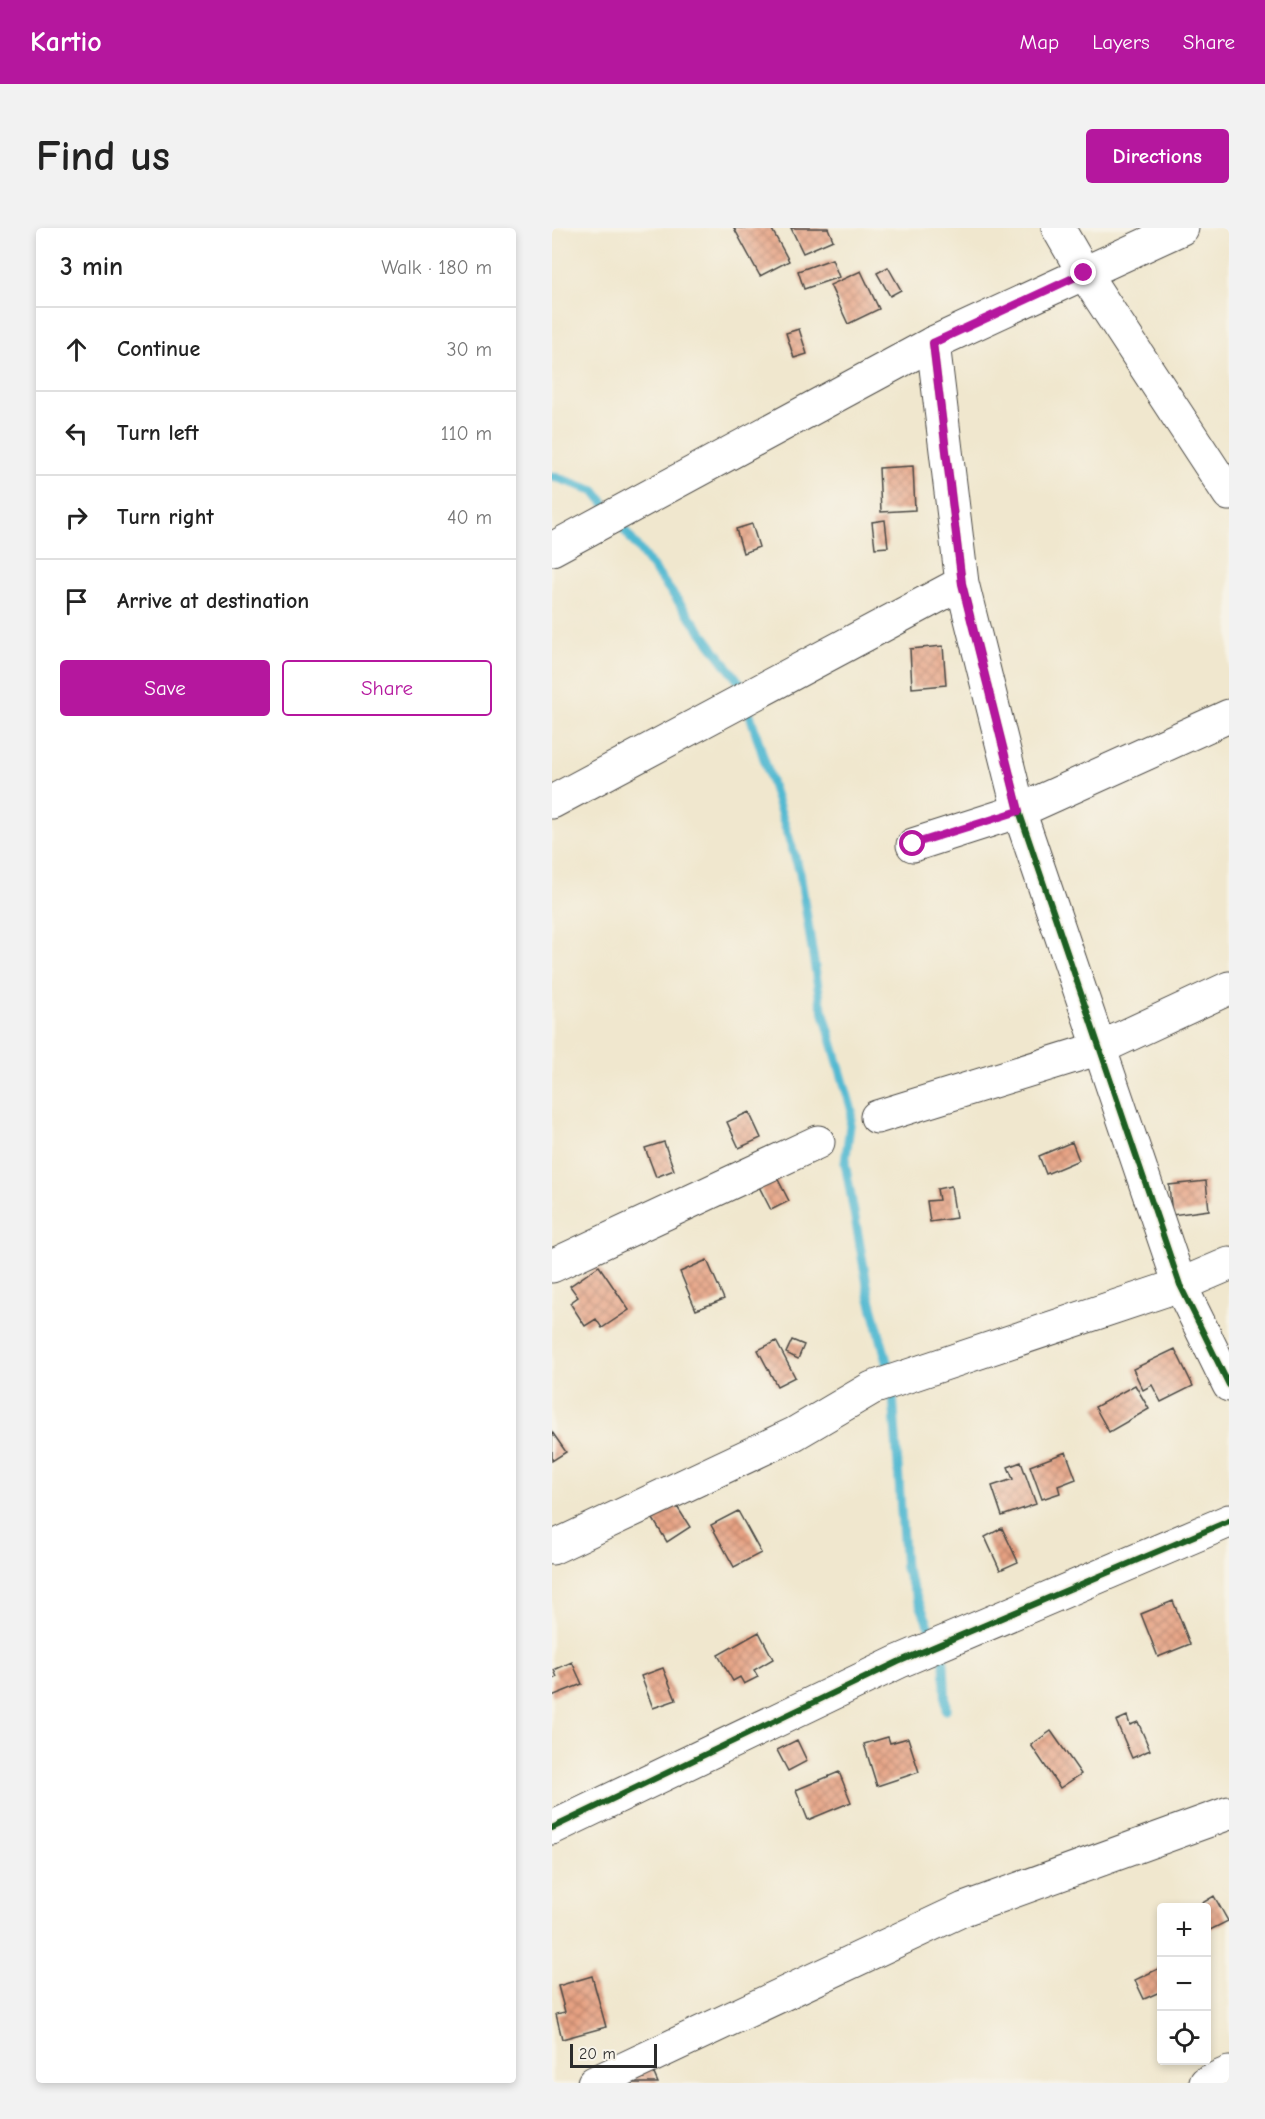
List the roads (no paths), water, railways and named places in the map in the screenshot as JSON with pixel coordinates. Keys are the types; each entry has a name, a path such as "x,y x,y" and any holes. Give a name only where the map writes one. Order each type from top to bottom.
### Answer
{"street":[{"path":"1058,228 1084,273 1229,494"},
{"path":"552,549 933,343 1182,228"},
{"path":"933,343 962,584 1019,811 1180,1285 1229,1384"},
{"path":"552,802 962,584"},
{"path":"913,844 1019,811 1229,716"},
{"path":"877,1117 1100,1048 1229,988"},
{"path":"552,1266 818,1142"},
{"path":"552,1548 794,1434 872,1388 1180,1285 1229,1263"},
{"path":"552,1828 897,1662 1229,1521"},
{"path":"594,2083 964,1909 1229,1813"},
{"path":"1206,2083 1229,2073"}],"waterway":[{"path":"552,476 595,491 740,683 743,692"},
{"path":"747,705 800,873 820,1000 852,1111 845,1163 869,1295 892,1380 905,1568 944,1662 946,1710"}]}
